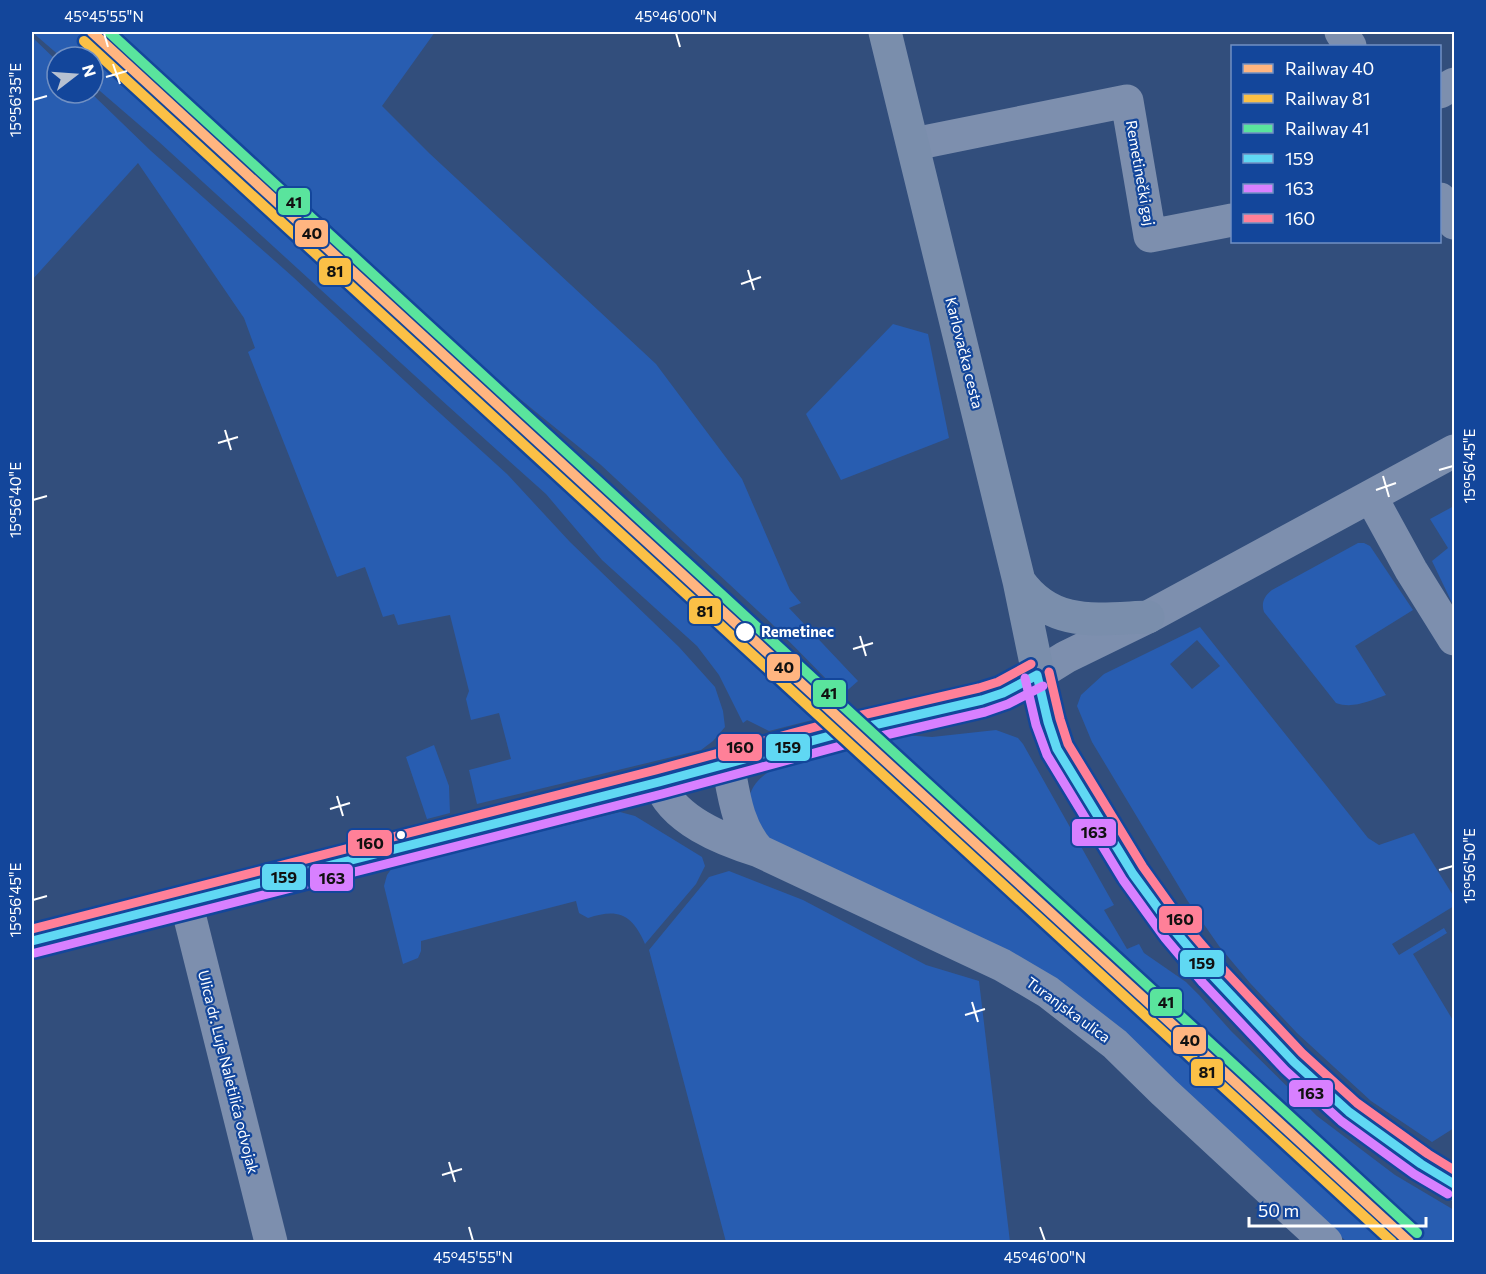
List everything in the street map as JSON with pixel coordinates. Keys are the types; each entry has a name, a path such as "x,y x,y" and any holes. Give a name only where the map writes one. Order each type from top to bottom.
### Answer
{"main road":[{"name":"Karlovačka cesta","path":"885,32 1019,581 1048,722 1057,749 1133,874 1174,930 1212,975 1294,1062 1349,1112 1421,1164 1455,1184"},
{"path":"1019,581 1037,602 1061,615 1096,619 1148,617"},
{"path":"32,941 659,782 852,730 994,696 1037,675"}],"street":[{"path":"1341,32 1349,45"},
{"path":"1441,91 1455,84"},
{"name":"Remetinečki gaj","path":"914,144 1127,101 1150,236 1231,220"},
{"path":"1441,201 1455,223"},
{"path":"1037,675 1066,657 1148,617 1455,451"},
{"path":"1371,497 1411,570 1455,639"},
{"path":"728,764 739,818 750,841 759,851"},
{"name":"Turanjska ulica","path":"659,782 669,803 681,814 723,838 759,851 1002,965 1048,992 1115,1044 1326,1242"},
{"name":"Ulica dr. Luje Naletilića odvojak","path":"186,902 270,1242"}],"shaded area":[{"path":"32,32 92,32 447,359 824,717 769,731 747,720 743,723 719,675 697,646 602,560 546,494 105,95 105,45 47,45"},
{"path":"107,32 435,32 382,106 429,153 656,364 742,479 790,590 801,603 789,608 858,681 842,695 770,622 601,465 392,295"},
{"path":"32,37 45,49 45,105 103,105 151,151 293,277 507,474 570,542 679,647 715,687 723,711 725,727 713,741 701,750 477,804 469,770 511,759 499,713 471,720 466,699 469,691 450,615 398,625 394,614 383,617 365,567 337,577 248,352 255,348 244,318 138,163 32,280"},
{"path":"893,324 928,334 949,438 841,480 806,414"},
{"path":"1454,506 1454,607 1432,561 1448,548 1430,519"},
{"path":"1358,543 1370,546 1413,610 1355,646 1386,695 1361,703 1342,705 1336,703 1264,612 1263,603 1272,590"},
{"path":"1200,627 1368,838 1379,845 1414,833 1454,897 1454,906 1392,944 1399,955 1444,928 1447,933 1413,954 1454,1022 1454,1128 1432,1142 1371,1101 1297,1033 1219,946 1187,900 1092,742 1077,706 1081,695 1104,674","holes":["1197,640 1220,666 1192,689 1170,664"]},
{"path":"996,730 1018,738 1023,744 1114,905 1104,910 1127,949 1139,944 1144,953 1186,982 1231,1031 1317,1116 1395,1175 1454,1210 1454,1242 1421,1242 872,738 901,735 932,737"},
{"path":"434,745 449,786 450,813 427,819 406,757"},
{"path":"857,745 871,763 1394,1242 1347,1242 1081,1002 771,841 750,807 750,795 759,779 774,769"},
{"path":"620,812 635,816 702,857 705,866 696,884 645,944 635,926 623,916 608,914 588,918 579,913 576,901 421,941 418,958 403,964 384,886 392,868"},
{"path":"729,871 803,900 926,965 979,981 1010,1242 726,1242 649,950 709,877"}],"rail line":[{"name":"40","path":"92,32 1409,1242"},
{"name":"41","path":"109,32 1417,1233"},
{"name":"81","path":"84,41 1392,1242"}],"transit line":[{"name":"160","path":"32,929 656,770 849,718 979,688 998,682 1031,664"},
{"name":"160","path":"1049,672 1068,744 1143,867 1183,923 1302,1053 1357,1103 1454,1170"},
{"name":"159","path":"1037,675 1057,749 1133,874 1174,930 1212,975 1294,1062 1349,1112 1421,1164 1454,1184"},
{"name":"159","path":"32,941 659,782 852,730 982,700 1003,693 1037,675"},
{"name":"163","path":"1025,678 1036,725 1047,755 1123,880 1165,938 1203,983 1285,1070 1341,1121 1414,1174 1448,1194"},
{"name":"163","path":"35,953 662,794 855,742 985,712 1008,704 1043,686"}],"place":[{"name":"Remetinec","path":"745,632"}]}
